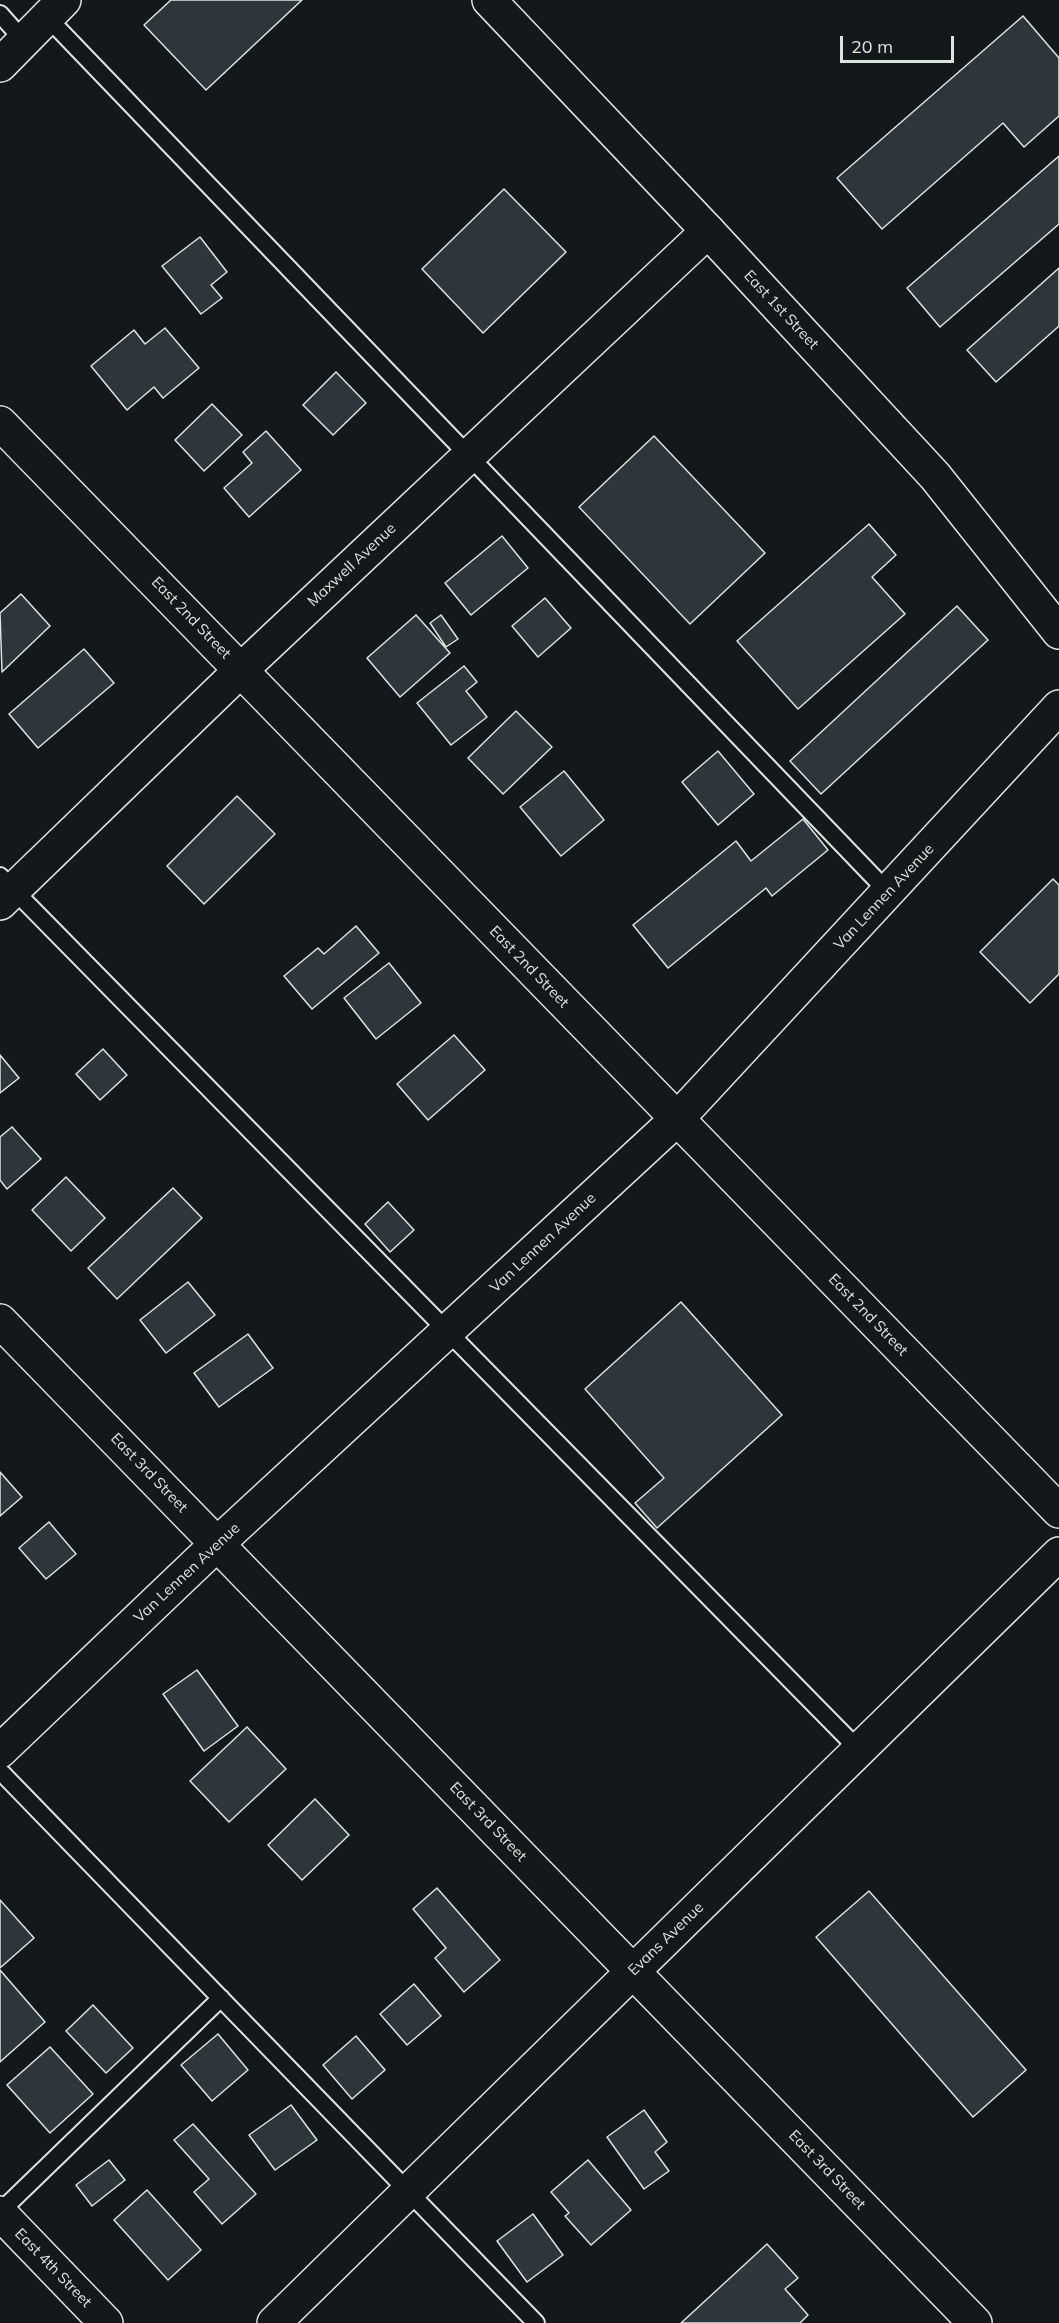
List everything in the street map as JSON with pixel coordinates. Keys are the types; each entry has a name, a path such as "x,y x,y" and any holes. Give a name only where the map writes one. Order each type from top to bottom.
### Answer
{"street":[{"name":"East 1st Street","path":"489,0 708,231 934,476 1059,632"},
{"path":"0,65 55,9"},
{"name":"Maxwell Avenue","path":"4,889 241,670 708,231"},
{"name":"East 2nd Street","path":"0,423 1059,1511"},
{"name":"Van Lennen Avenue","path":"0,1751 217,1544 677,1119 1059,707"},
{"name":"East 3rd Street","path":"0,1321 975,2323"},
{"name":"Evans Avenue","path":"274,2323 1059,1554"},
{"name":"East 4th Street","path":"0,2212 106,2323"}],"lane":[{"path":"55,9 468,455 888,892"},
{"path":"0,14 24,40"},
{"path":"4,889 447,1331 859,1750"},
{"path":"0,1770 536,2323"},
{"path":"0,2212 221,1998"}],"building":[{"path":"171,0 302,0 206,90 144,25"},
{"path":"1023,16 1059,58 1059,116 1024,147 1003,123 882,229 837,178"},
{"path":"1059,156 1059,224 940,327 907,288"},
{"path":"504,189 566,252 483,333 422,269"},
{"path":"200,237 227,272 211,285 222,298 201,314 162,266"},
{"path":"1059,268 1059,326 996,382 967,350"},
{"path":"165,328 199,368 163,398 154,387 127,410 91,366 134,330 145,344"},
{"path":"336,372 366,403 333,435 303,405"},
{"path":"212,404 242,435 204,471 175,440"},
{"path":"266,431 301,470 249,517 224,488 252,463 243,452"},
{"path":"654,436 765,553 690,624 579,507"},
{"path":"869,524 896,555 872,577 905,614 798,709 737,641"},
{"path":"502,536 528,568 471,615 445,583"},
{"path":"21,594 50,626 2,672 0,613"},
{"path":"545,598 571,628 538,657 512,626"},
{"path":"957,606 988,640 821,794 790,761"},
{"path":"416,615 450,653 400,697 367,658"},
{"path":"441,615 458,639 446,647 430,623"},
{"path":"84,649 114,683 38,748 9,714"},
{"path":"464,666 477,682 466,691 487,717 451,745 417,703"},
{"path":"516,711 552,747 503,794 468,758"},
{"path":"718,751 754,794 718,825 682,782"},
{"path":"564,771 604,820 561,856 520,807"},
{"path":"237,796 275,834 204,904 167,866"},
{"path":"803,819 828,850 772,896 766,888 668,968 633,925 736,841 751,861"},
{"path":"1053,879 1059,885 1059,974 1030,1003 980,952"},
{"path":"356,926 379,953 312,1009 284,976 318,948 324,954"},
{"path":"389,963 421,1003 376,1039 344,998"},
{"path":"454,1035 485,1070 428,1120 397,1084"},
{"path":"103,1049 127,1075 100,1100 76,1074"},
{"path":"0,1055 19,1078 0,1093"},
{"path":"12,1127 41,1159 7,1189 0,1180 0,1137"},
{"path":"66,1177 105,1218 71,1251 32,1210"},
{"path":"173,1188 202,1218 117,1299 88,1268"},
{"path":"388,1202 414,1230 390,1252 365,1224"},
{"path":"188,1282 215,1315 166,1353 140,1320"},
{"path":"681,1302 782,1415 657,1528 635,1503 664,1478 585,1389"},
{"path":"248,1334 273,1368 219,1407 194,1373"},
{"path":"0,1472 22,1497 0,1516"},
{"path":"49,1522 76,1554 46,1579 19,1548"},
{"path":"197,1670 238,1726 204,1751 163,1694"},
{"path":"247,1727 286,1769 229,1822 190,1781"},
{"path":"315,1799 349,1835 302,1880 268,1845"},
{"path":"437,1888 500,1960 464,1992 435,1958 446,1948 413,1909"},
{"path":"869,1891 1026,2070 973,2117 816,1937"},
{"path":"0,1900 34,1938 0,1968"},
{"path":"0,1970 45,2022 0,2062"},
{"path":"414,1984 441,2016 407,2045 380,2014"},
{"path":"93,2005 133,2048 106,2073 66,2031"},
{"path":"218,2034 248,2070 212,2101 181,2065"},
{"path":"356,2036 385,2070 352,2099 323,2065"},
{"path":"50,2047 93,2094 50,2133 7,2085"},
{"path":"291,2105 317,2140 275,2170 249,2135"},
{"path":"644,2110 667,2142 655,2152 669,2171 644,2189 607,2137"},
{"path":"193,2124 256,2194 222,2224 194,2192 209,2179 174,2140"},
{"path":"109,2160 125,2180 92,2206 76,2185"},
{"path":"588,2160 631,2210 591,2245 565,2216 569,2213 551,2192"},
{"path":"147,2190 201,2250 168,2280 114,2220"},
{"path":"533,2214 563,2255 527,2282 497,2241"},
{"path":"767,2244 798,2278 785,2289 808,2315 800,2323 681,2323"}]}
